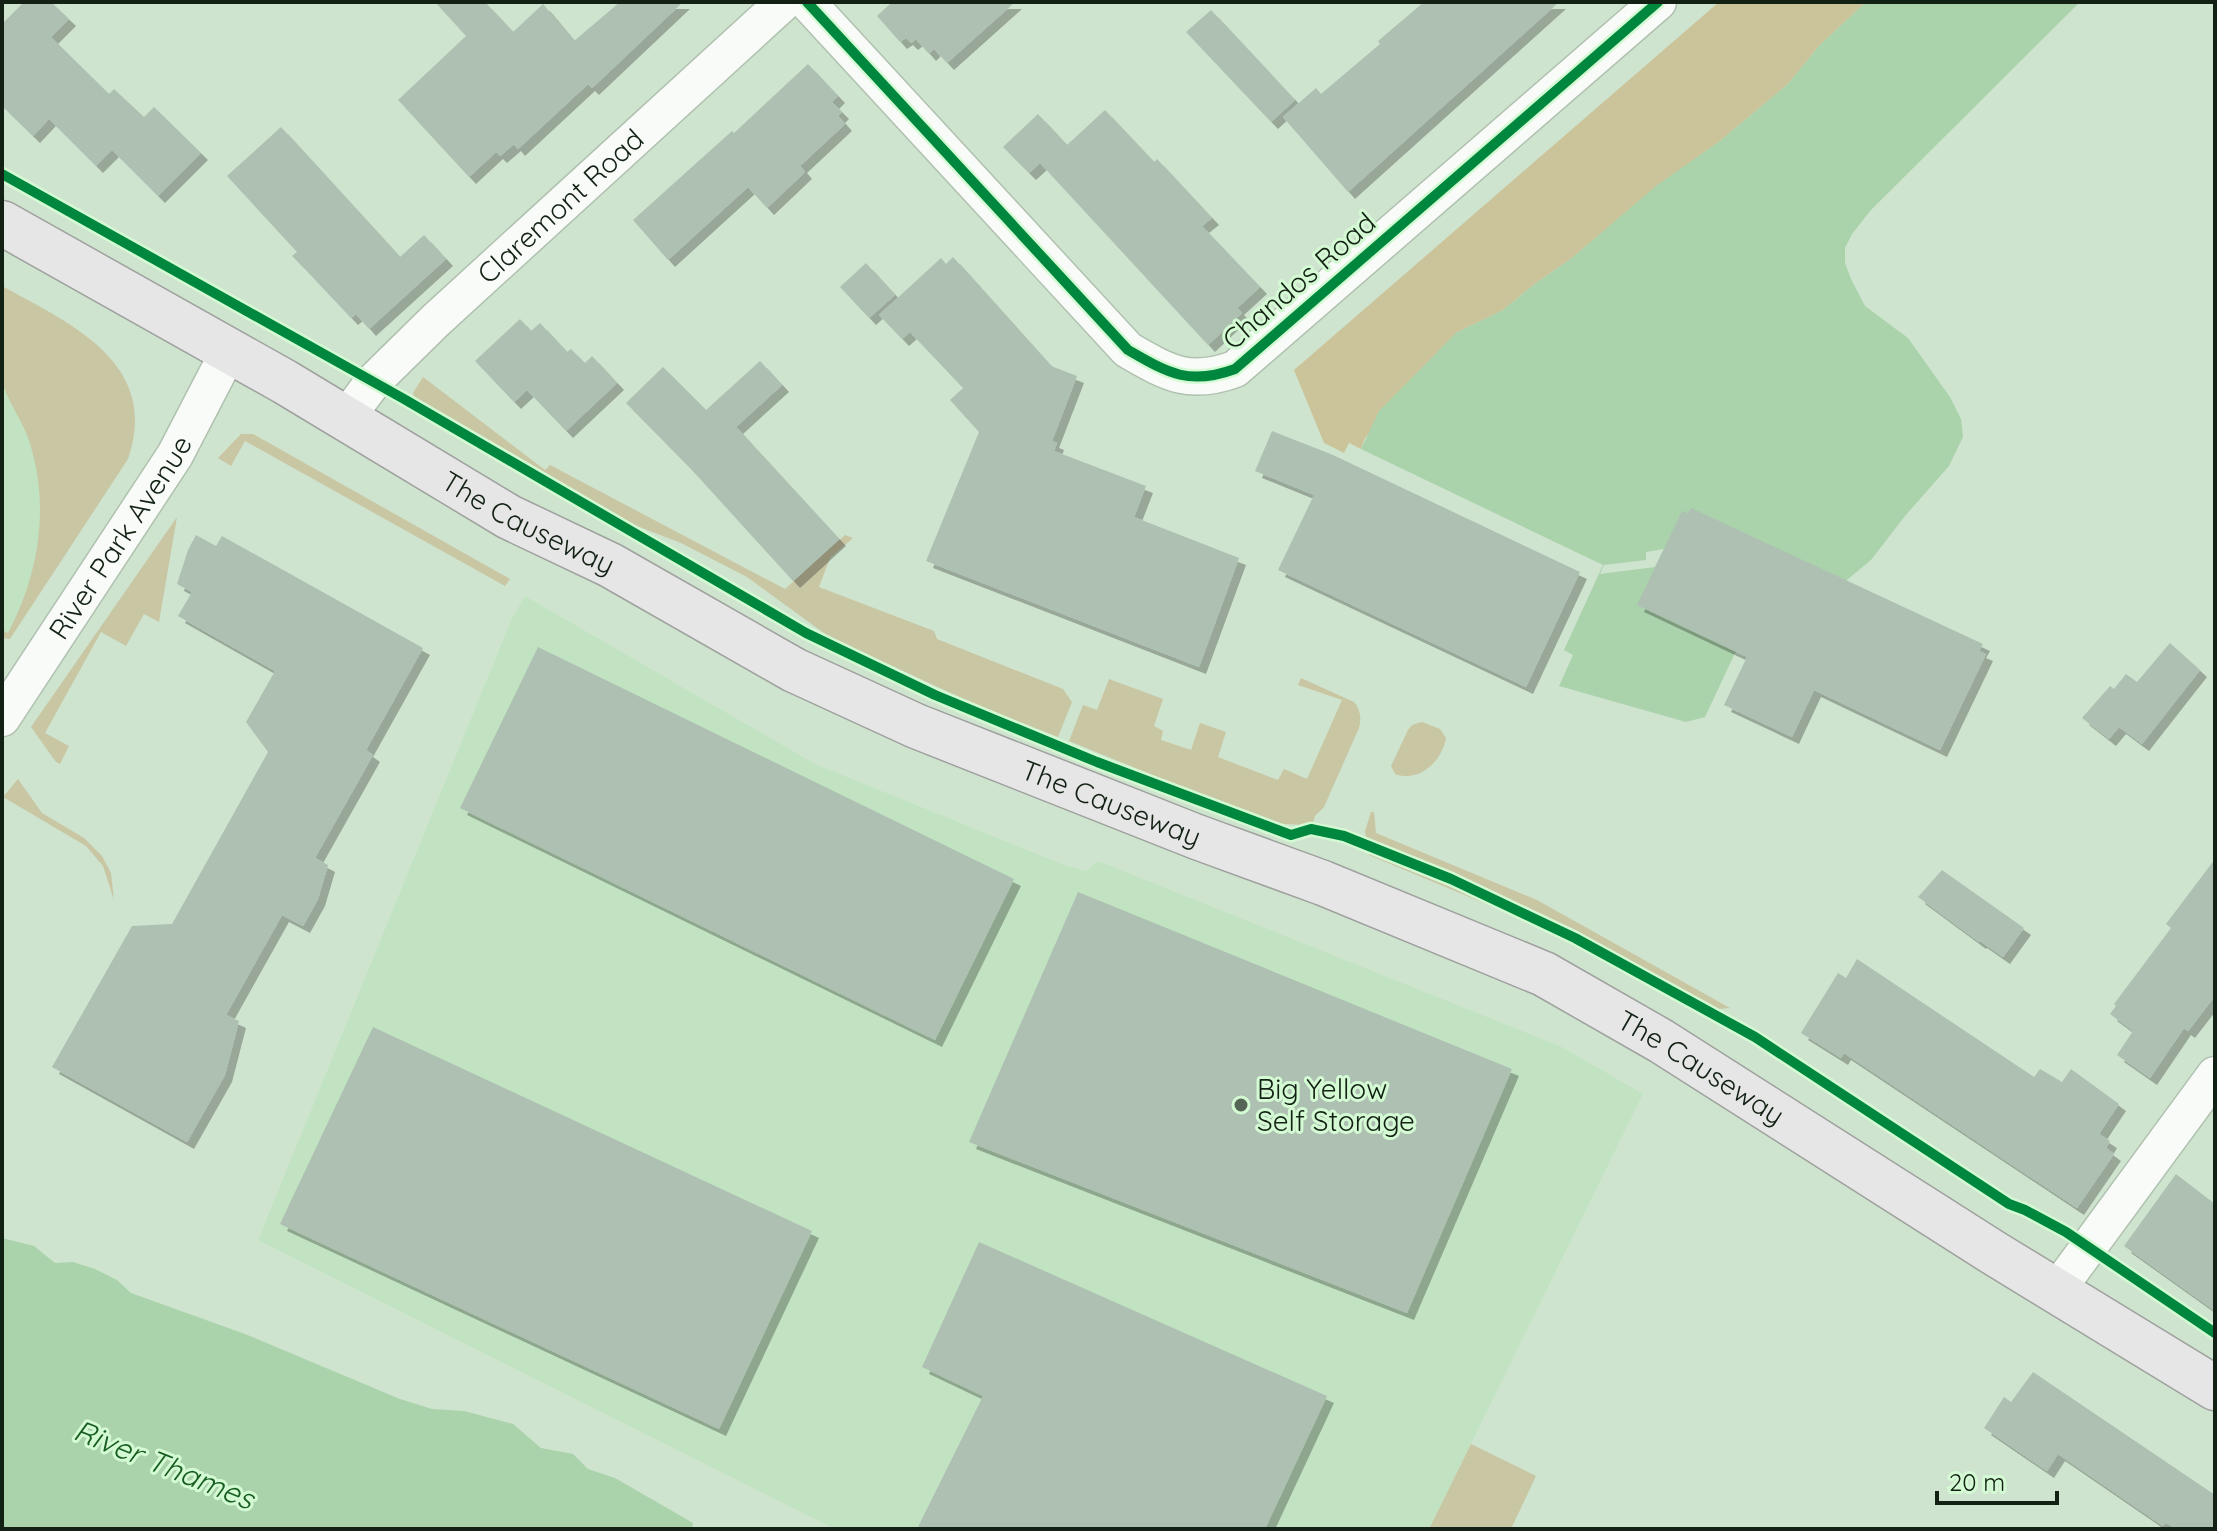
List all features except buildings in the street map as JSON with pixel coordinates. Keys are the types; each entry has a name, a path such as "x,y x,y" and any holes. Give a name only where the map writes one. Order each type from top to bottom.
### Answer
{"main road":[{"name":"The Causeway","path":"2,223 346,418 509,517 610,565 808,676 916,726 1197,837 1323,883 1544,974 1661,1041 1967,1236 2215,1388"}],"street":[{"name":"Claremont Road","path":"346,418 373,382 435,321 784,2"},
{"name":"Chandos Road","path":"807,2 1128,350 1165,372 1191,378 1214,377 1235,369 1658,2"},
{"name":"River Park Avenue","path":"2,718 175,455 229,351"},
{"path":"2057,1290 2215,1075"}],"shaded area":[{"path":"1719,2 1866,2 1819,46 1788,84 1720,141 1656,187 1572,258 1503,310 1456,333 1365,438 1361,449 1349,443 1344,453 1324,443 1294,370"},
{"path":"2,286 81,332 103,351 121,372 132,397 135,426 128,459 10,639 2,638 2,630 8,633 28,586 40,510 39,485 27,435 3,385"},
{"path":"2,360 130,435 2,643"},
{"path":"423,377 545,470 550,465 785,589 845,535 853,538 830,558 819,587 934,631 937,639 1063,689 1072,702 1058,737 972,703 828,636 747,577 681,543 580,504 524,477 417,408 413,393"},
{"path":"241,434 253,434 510,579 505,586 245,441 231,466 218,458"},
{"path":"177,517 159,622 144,614 126,646 101,632 45,733 69,746 60,764 31,727"},
{"path":"525,596 815,764 1064,865 1086,871 1098,861 1562,1047 1643,1094 1429,1529 835,1529 258,1240 512,618"},
{"path":"1301,678 1354,702 1360,717 1359,728 1311,829 1302,825 1270,823 1069,741 1083,705 1097,710 1109,679 1163,699 1154,726 1163,731 1161,740 1191,750 1200,723 1226,732 1218,757 1278,780 1284,769 1307,779 1342,700 1298,685"},
{"path":"1422,722 1440,729 1446,738 1440,755 1420,773 1412,776 1395,774 1391,766 1408,730"},
{"path":"18,779 42,813 84,838 102,856 111,873 114,900 103,866 86,846 3,797"},
{"path":"1371,812 1374,812 1376,833 1537,900 1730,1008 1707,1010 1498,909 1369,855 1365,831"},
{"path":"1471,1444 1536,1476 1511,1529 1429,1529"}],"water":[{"path":"1866,2 2080,2 1870,211 1845,248 1845,263 1865,306 1908,338 1950,397 1961,419 1963,437 1949,466 1871,560 1848,579 1830,603 1735,653 1705,717 1686,722 1559,686 1573,655 1564,650 1603,565 1361,449 1379,411 1456,333 1503,310 1572,258 1656,186 1720,141 1788,84 1819,46"},
{"name":"River Thames","path":"2,1238 34,1246 55,1263 73,1262 95,1269 117,1280 131,1293 245,1334 400,1399 432,1409 464,1411 513,1424 541,1448 573,1454 588,1469 615,1478 693,1523 692,1529 2,1529"}],"pier":[{"path":"1664,549 1655,567 1600,574 1604,565 1646,560 1646,552"}],"cycle path":[{"path":"807,2 1128,350 1167,371 1191,377 1235,369 1658,2"},
{"path":"2,174 404,399 806,633 935,695 1097,762 1291,835 1311,829 1344,836 1451,879 1575,938 1755,1037 2009,1204 2066,1232 2215,1333"}],"place":[{"name":"Big Yellow Self Storage","path":"1241,1105"}]}
